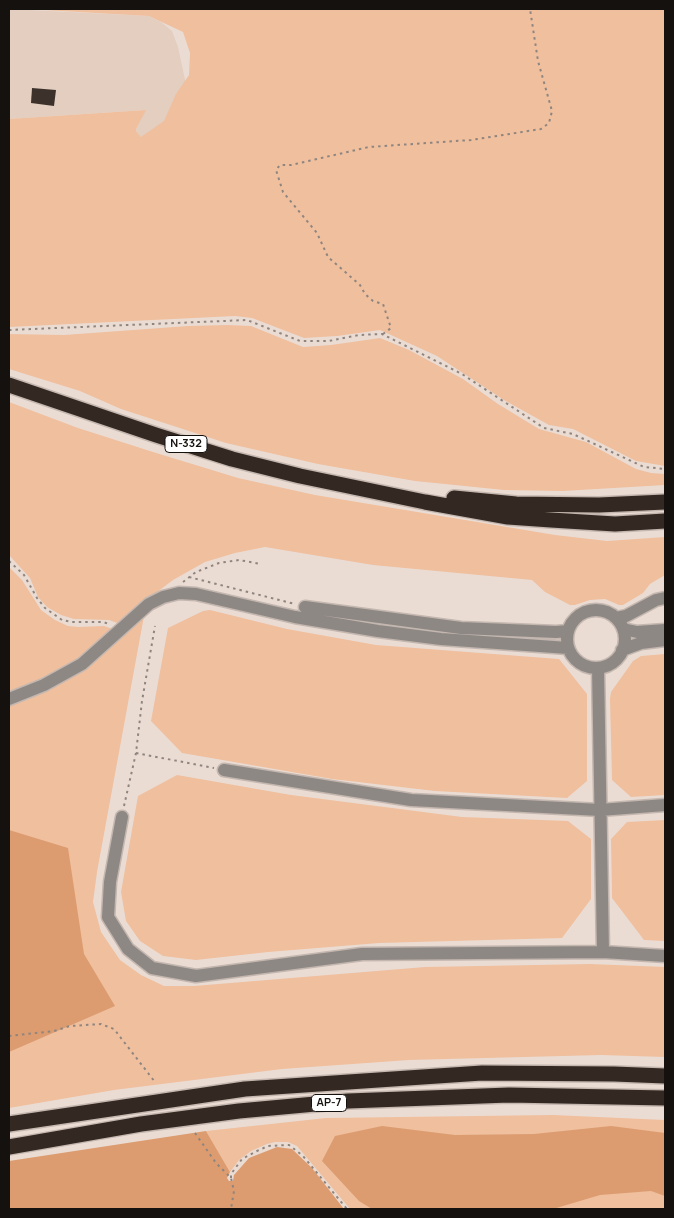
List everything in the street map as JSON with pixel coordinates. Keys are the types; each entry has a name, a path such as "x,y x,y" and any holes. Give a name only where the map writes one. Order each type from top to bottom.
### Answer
{"highway":[{"name":"N-332","path":"9,385 156,435 232,458 282,472 368,490 508,517 616,524 665,521"},
{"name":"N-332","path":"368,490 516,504 599,505 665,502"},
{"path":"614,1074 632,1067 665,1068"},
{"name":"AP-7","path":"9,1124 245,1089 482,1073 665,1076"},
{"name":"AP-7","path":"9,1147 141,1124 239,1111 348,1101 509,1095 661,1100"}],"lane":[{"path":"9,699 44,685 82,664 149,604 163,597 179,593 196,594 295,616 378,631 568,648"},
{"path":"616,618 626,616 656,600 665,598"},
{"path":"305,607 461,628 568,631"},
{"path":"590,610 608,612 616,618 623,629 625,636 622,650 613,662 598,668 588,667 579,663 572,656 568,648 568,631 574,619 590,610"},
{"path":"623,629 637,632 665,630"},
{"path":"622,650 641,643 665,640"},
{"path":"598,668 603,952"},
{"path":"224,770 411,800 600,810 665,805"},
{"path":"122,817 110,882 108,917 128,949 152,968 196,976 362,954 603,952 665,956"}],"path":[{"path":"382,334 391,328 383,304 373,301 364,294 360,285 328,257 317,233 283,192 276,170 280,165 291,165 368,147 471,140 541,129 549,123 552,111 538,61 530,9"},
{"path":"9,330 248,320 300,341 329,342 359,335 382,334 462,374 544,428 573,434 644,467 665,469"},
{"path":"182,582 196,572 219,563 239,560 261,564"},
{"path":"9,561 24,575 45,608 62,620 72,622 103,622 124,628"},
{"path":"188,577 305,607"},
{"path":"122,817 136,753 142,702 155,626"},
{"path":"136,753 224,770"},
{"path":"9,1036 54,1031 70,1026 101,1024 114,1029 155,1082"},
{"path":"195,1133 216,1163 231,1178"},
{"path":"231,1209 234,1191 231,1174 242,1160 268,1146 289,1145 303,1156 347,1209"}],"shaded area":[{"path":"9,9 149,16 161,22 172,31 178,47 197,135 141,137 136,129 145,110 9,119"},
{"path":"26,9 665,9 665,466 636,461 573,429 549,425 504,400 437,356 380,330 304,338 252,318 235,316 9,327 9,119 146,110 136,129 141,137 164,121 176,94 189,75 190,53 183,32 149,16"},
{"path":"227,325 251,326 303,347 380,338 409,350 463,379 498,404 539,429 586,442 636,469 665,474 665,485 563,491 504,490 415,481 318,464 226,443 121,409 80,391 9,369 9,334 64,335"},
{"path":"9,402 78,428 238,478 315,495 555,535 607,541 665,537 665,575 650,584 643,593 623,605 605,599 590,600 570,605 545,592 532,580 373,565 265,547 205,562 173,580 140,605 120,624 109,620 74,619 61,615 47,607 38,597 30,578 9,555"},
{"path":"9,567 22,580 41,610 55,620 68,626 104,626 113,629 67,667 9,693"},
{"path":"210,610 287,629 376,645 559,659 587,694 587,781 567,798 435,791 332,779 182,753 151,721 168,628 203,611"},
{"path":"144,616 93,902 101,932 120,960 141,975 164,986 194,986 425,967 590,964 665,967 665,1057 601,1055 409,1060 282,1069 114,1090 9,1108 9,705 29,699 75,675 113,645"},
{"path":"665,654 665,795 631,797 612,780 611,692 633,661 641,656"},
{"path":"177,775 291,795 462,817 568,821 591,839 591,899 562,938 379,943 196,960 163,956 140,941 126,921 121,892 138,796"},
{"path":"665,820 665,941 644,940 612,898 611,839 627,822"},
{"path":"9,830 68,848 84,954 115,1006 9,1052"},
{"path":"553,1115 665,1120 665,1209 350,1209 297,1146 288,1142 267,1144 251,1151 239,1160 230,1172 206,1131 326,1118"},
{"path":"382,1126 455,1135 534,1134 611,1126 665,1133 665,1196 651,1191 600,1195 553,1209 372,1209 359,1201 322,1161 335,1136"},
{"path":"206,1131 230,1172 227,1178 229,1181 233,1181 234,1175 249,1158 277,1147 292,1149 312,1168 344,1209 9,1209 9,1161"}],"building":[{"path":"32,88 56,90 54,106 31,103"}]}
